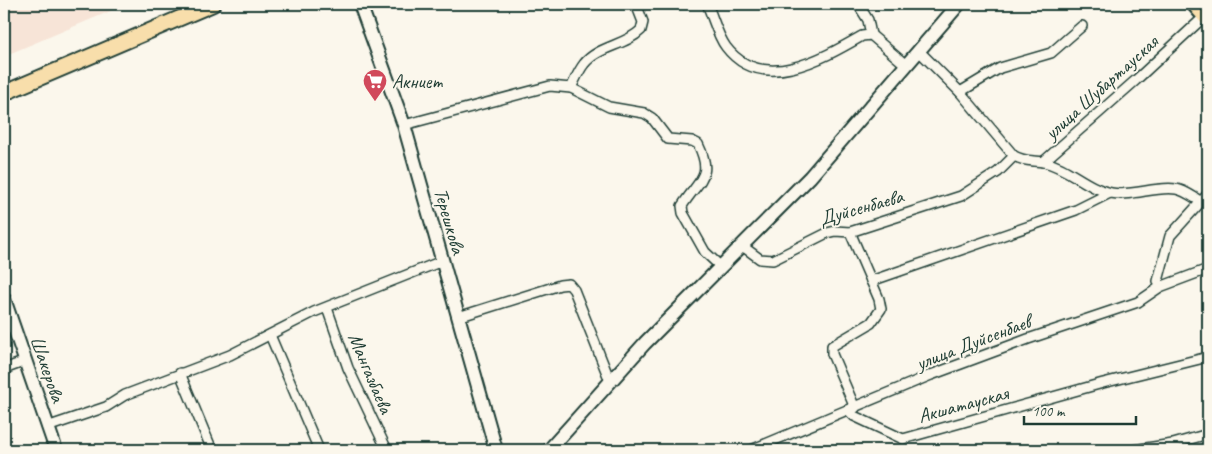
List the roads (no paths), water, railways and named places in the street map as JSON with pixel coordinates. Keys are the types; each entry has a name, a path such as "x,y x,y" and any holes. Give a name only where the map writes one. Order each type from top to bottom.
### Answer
{"main road":[{"path":"4,93 213,4"},
{"path":"1194,4 1206,18"}],"street":[{"name":"Терешкова","path":"360,4 404,125 496,450"},
{"path":"571,88 584,64 594,54 626,41 641,30 643,22 636,4"},
{"path":"707,4 725,46 750,67 765,72 811,62 862,36 871,35"},
{"path":"858,4 868,20 871,35 906,66"},
{"path":"549,450 610,381 810,177 959,4"},
{"name":"улица Шубартауская","path":"1043,162 1206,18"},
{"path":"960,92 1000,68 1051,53 1082,26"},
{"path":"918,51 960,92 1014,156 1023,162 1043,162 1058,167 1094,186 1110,192 1130,194 1153,188 1178,189 1200,201"},
{"path":"404,125 533,88 550,86 571,88 609,107 644,113 652,118 668,139 692,141 698,144 706,165 705,175 682,206 683,213 705,252 721,267"},
{"name":"Дуйсенбаева","path":"742,245 760,259 773,260 826,233 835,231 850,232 960,196 998,172 1014,156"},
{"path":"871,282 1076,210 1110,192"},
{"path":"1160,287 1158,281 1170,236 1208,194"},
{"path":"850,232 881,309 871,323 832,346 832,354 852,410"},
{"path":"48,427 106,407 125,395 230,355 270,335 281,326 442,261"},
{"name":"улица Дуйсенбаев","path":"751,450 852,410 931,375 1138,302 1160,287 1208,269"},
{"path":"458,317 560,284 569,284 574,290 610,381"},
{"name":"Шакерова","path":"4,299 56,450"},
{"name":"Мангазбаева","path":"327,308 348,368 387,450"},
{"path":"270,335 319,450"},
{"name":"Акшатауская","path":"852,410 854,416 902,439 1103,383 1208,357"},
{"path":"4,370 26,362"},
{"path":"180,373 212,450"},
{"path":"1133,450 1174,444 1208,434"}],"place":[{"name":"Акниет","path":"375,102"}]}
